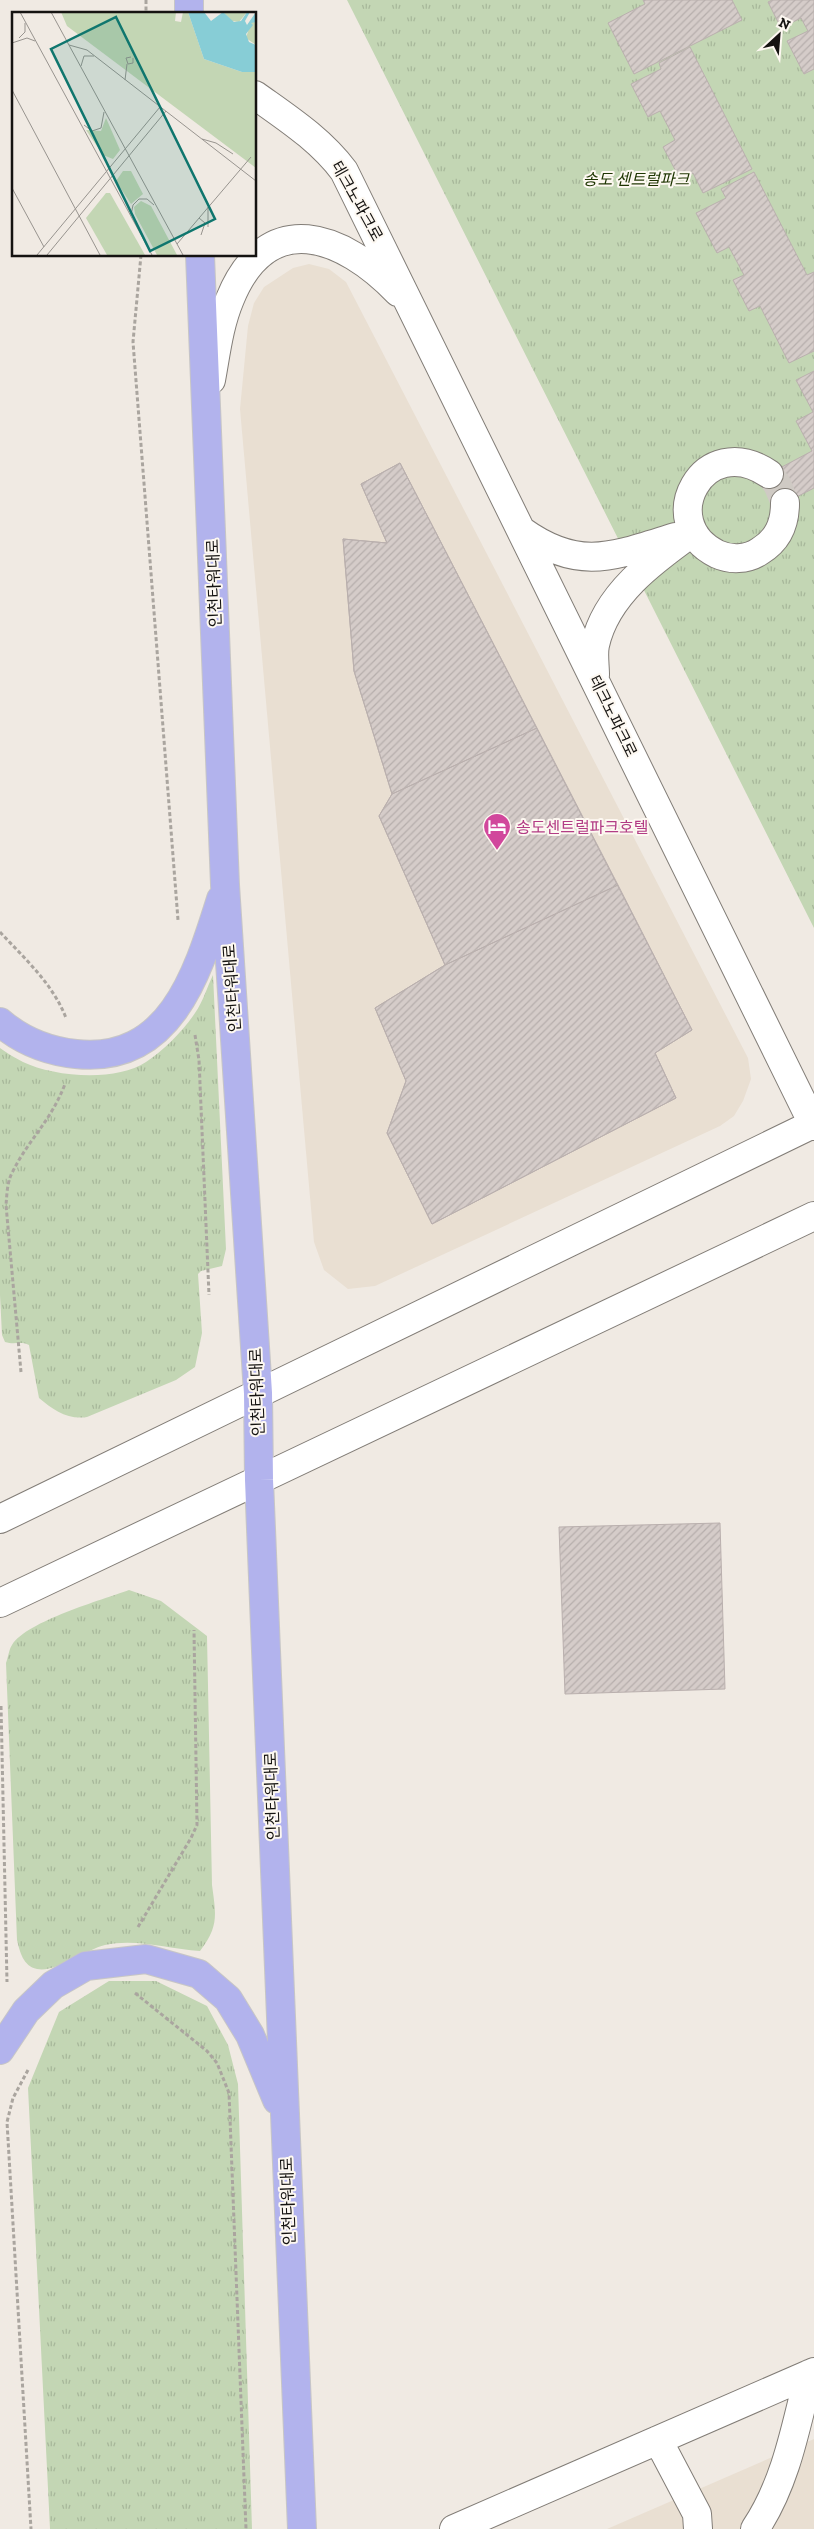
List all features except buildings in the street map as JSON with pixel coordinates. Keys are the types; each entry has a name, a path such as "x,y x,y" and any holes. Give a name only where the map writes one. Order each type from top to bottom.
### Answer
{"main road":[{"name":"인천타워대로","path":"200,256 226,885 258,1393 259,1480 302,2529"},
{"path":"0,1022 34,1044 62,1052 88,1055 103,1054 137,1046 157,1029 177,1006 190,983 226,885"},
{"path":"0,2050 16,2023 39,1997 53,1985 86,1966 146,1959 199,1974 228,1998 250,2035 285,2123"}],"street":[{"name":"테크노파크로","path":"256,95 330,152 351,184 813,1125"},
{"name":"테크노파크로","path":"207,404 220,328 231,298 255,260 269,249 289,239 310,238 333,244 367,263 412,307"},
{"path":"769,474 754,464 739,461 724,462 710,468 699,478 691,491 687,505 689,522 693,532 708,549 723,557 740,559 756,554 770,545 780,532 785,516 784,503"},
{"path":"522,531 539,544 557,552 574,557 593,558 627,552 693,532"},
{"path":"595,680 594,646 603,622 618,598 660,555 693,532"},
{"path":"0,1519 813,1125"},
{"path":"0,1603 814,1216"},
{"path":"454,2529 812,2373"},
{"path":"755,2529 772,2499 784,2470 812,2373"},
{"path":"658,2440 697,2514 698,2529"}],"path":[{"path":"140,256 133,342 179,924"},
{"path":"0,932 50,987 60,1003 67,1020"},
{"path":"195,1033 199,1060 209,1295"},
{"path":"21,1372 6,1205 8,1188 12,1172 47,1122 58,1103 65,1082"},
{"path":"194,1630 197,1825 192,1838 136,1931 130,1950 130,1961 132,1989 139,1998 207,2051 217,2063 229,2093 246,2529"},
{"path":"0,1706 7,1989 9,2003 28,2060 28,2071 13,2098 6,2122 31,2529"}],"shaded area":[{"path":"309,264 329,269 346,282 748,1058 751,1079 743,1101 734,1116 720,1126 375,1286 348,1289 324,1270 314,1242 240,409 248,326 254,303 264,287 293,268"},
{"path":"814,2439 814,2529 607,2529"}],"green space":[{"name":"송도 센트럴파크","path":"347,0 814,0 814,928"},
{"path":"213,975 226,1249 222,1266 201,1271 198,1274 202,1333 195,1367 176,1380 87,1417 73,1417 55,1410 39,1398 29,1345 5,1342 2,1335 0,1295 0,1048 36,1067 68,1074 102,1075 118,1073 133,1068 160,1052 185,1027 200,1004"},
{"path":"129,1590 161,1601 207,1636 212,1885 215,1920 210,1934 200,1951 140,1943 117,1943 97,1948 53,1968 37,1969 25,1962 17,1940 6,1663 12,1645 20,1636 33,1628 66,1612"},
{"path":"109,1981 156,1981 207,2006 228,2045 238,2084 252,2529 50,2529 28,2088 59,2012"}],"tunnel":[{"path":"769,474 777,484 785,503"}],"place":[{"name":"송도센트럴파크호텔","path":"497,851"}]}
